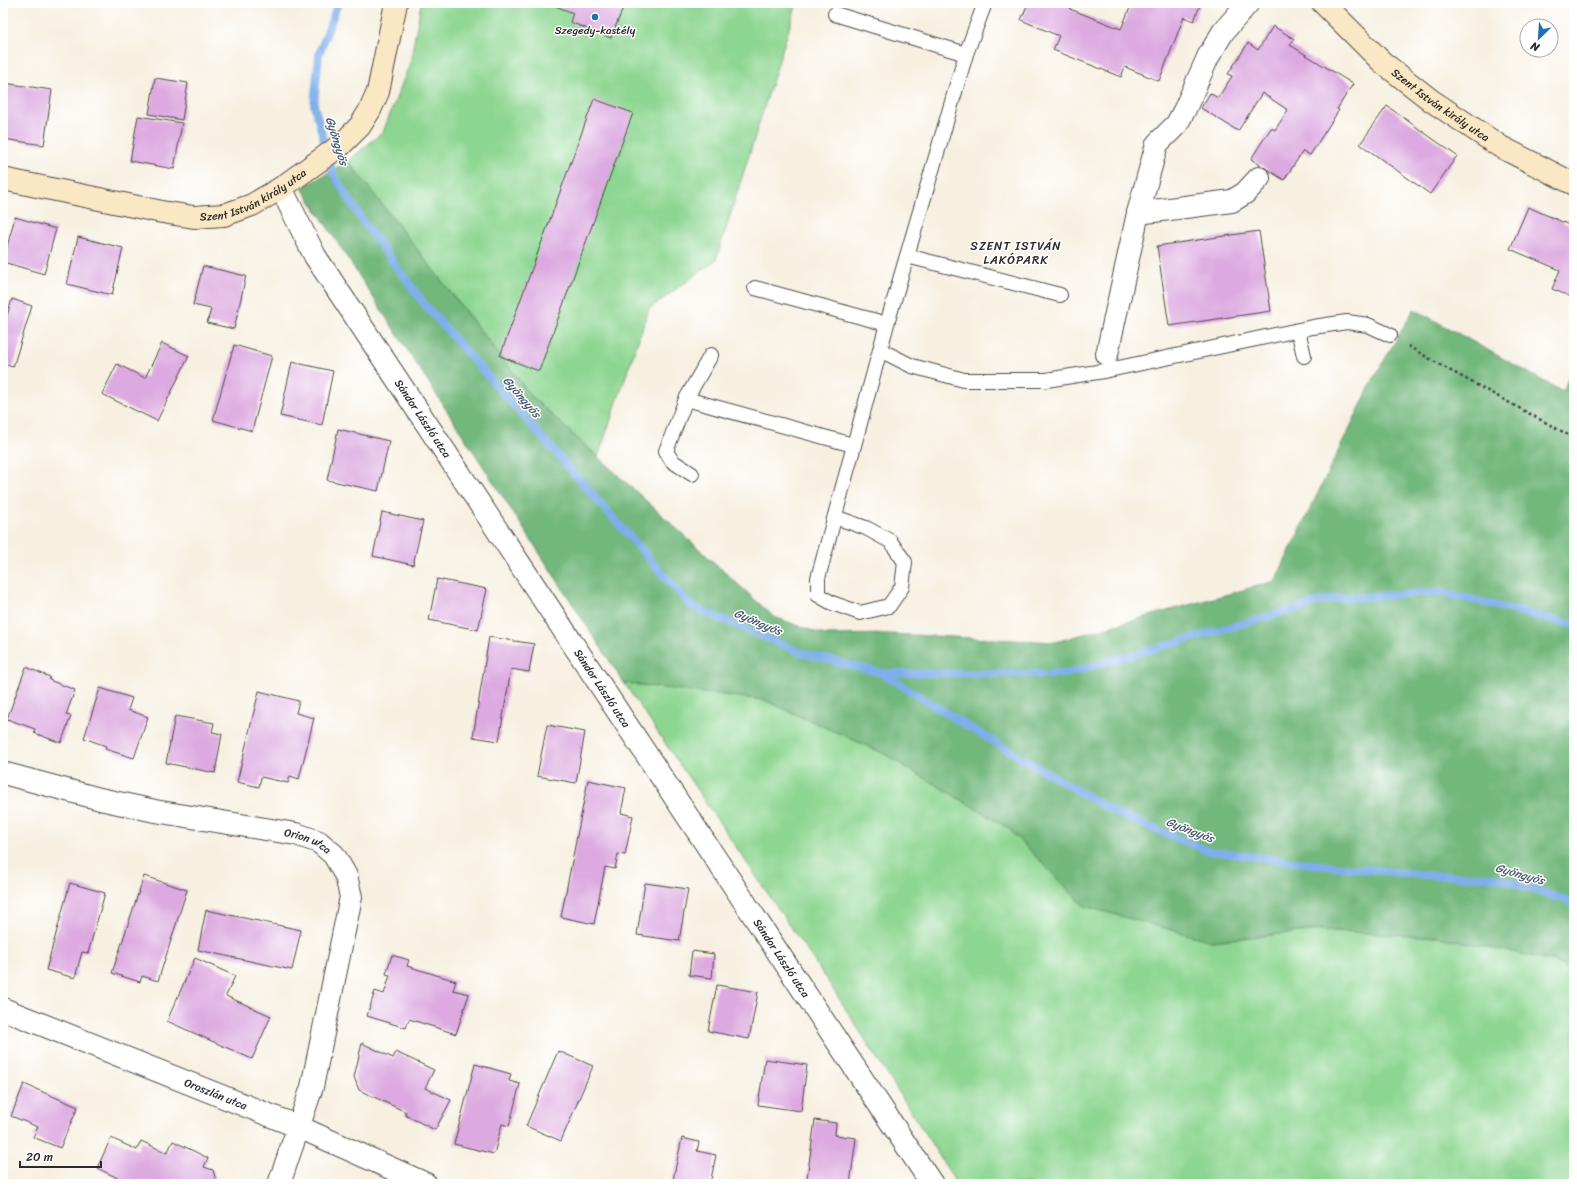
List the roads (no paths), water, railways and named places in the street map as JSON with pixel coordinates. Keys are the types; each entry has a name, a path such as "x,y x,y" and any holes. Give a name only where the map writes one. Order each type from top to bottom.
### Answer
{"street":[{"name":"Szent István király utca","path":"3,179 162,212 194,216 224,215 252,205 281,188 342,145 360,126 370,110 378,92 396,3"},
{"path":"1105,363 1138,212 1157,144 1177,124 1208,57 1223,32 1248,3"},
{"name":"Szent István király utca","path":"1323,3 1382,62 1432,101 1500,147 1574,184"},
{"path":"1138,212 1232,201 1245,193 1259,178"},
{"name":"Sándor László utca","path":"281,188 315,256 932,1184"},
{"name":"Orion utca","path":"3,773 100,799 155,811 296,834 319,842 334,855 346,876 351,897 312,1087 279,1184"},
{"name":"Oroszlán utca","path":"3,1009 299,1127 426,1184"}],"lane":[{"path":"835,517 866,528 890,541 905,562 902,587 889,606 860,613 832,603 818,595 818,578 887,324 966,54 985,3"},
{"path":"835,14 966,54"},
{"path":"907,256 1060,295"},
{"path":"755,288 887,324"},
{"path":"880,350 912,366 964,380 1046,380 1105,363 1347,322 1368,325 1390,335"},
{"path":"1298,330 1304,356"},
{"path":"692,474 672,461 666,451 686,399 712,355"},
{"path":"686,399 853,445"}],"waterway":[{"name":"Gyöngyös","path":"338,3 319,54 314,105 333,173 364,223 426,306 691,606 802,653 881,673 1065,674 1330,599 1441,592 1574,625"},
{"name":"Gyöngyös","path":"883,674 969,727 1116,813 1208,851 1321,865 1425,875 1495,877 1574,903"}],"place":[{"name":"Szegedy-kastély","path":"595,17"}],"district":[{"name":"SZENT ISTVÁN LAKÓPARK","path":"1016,253"}]}
